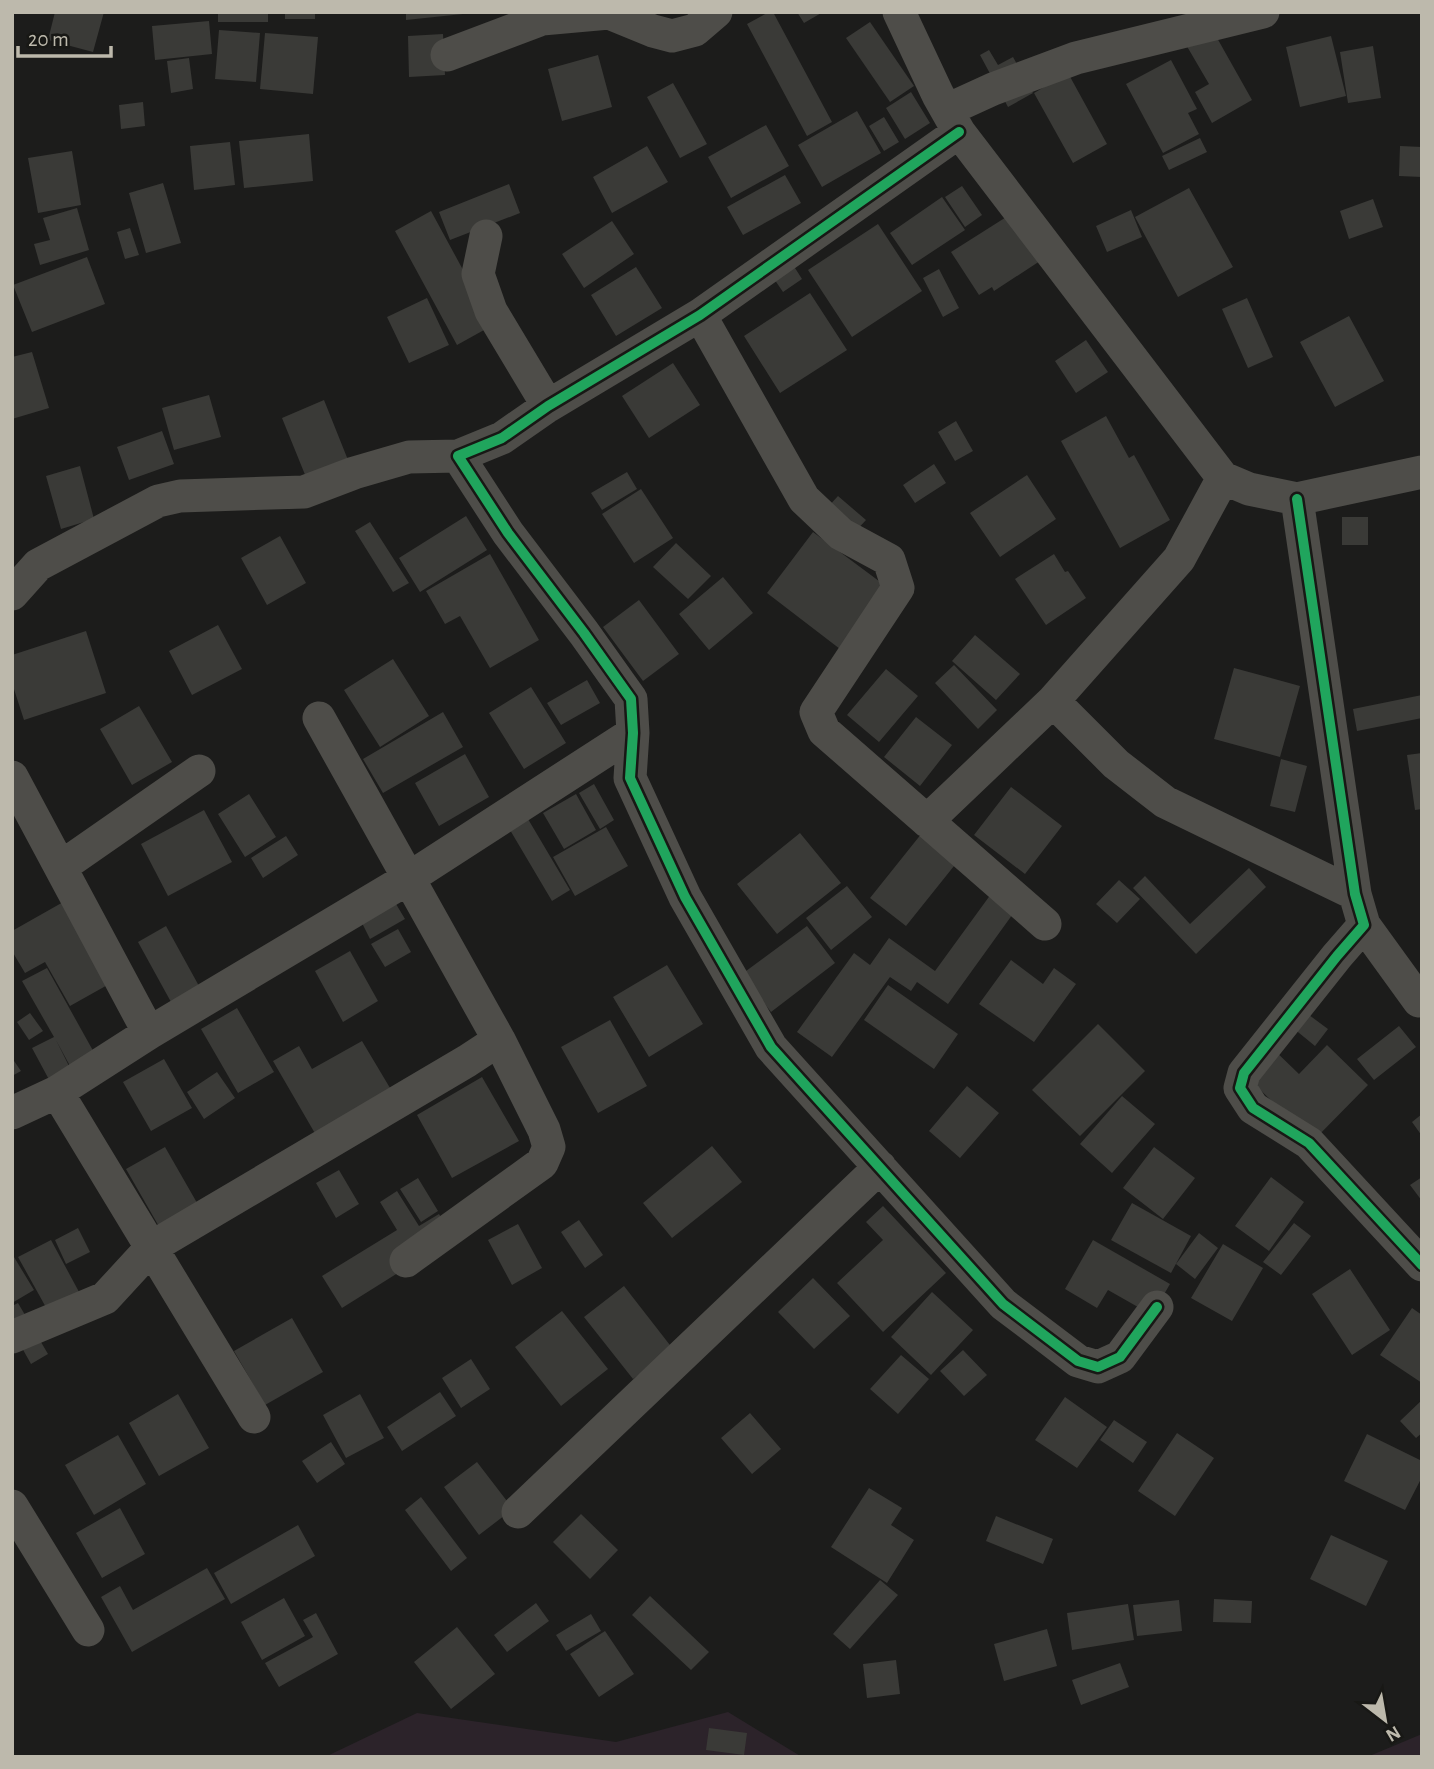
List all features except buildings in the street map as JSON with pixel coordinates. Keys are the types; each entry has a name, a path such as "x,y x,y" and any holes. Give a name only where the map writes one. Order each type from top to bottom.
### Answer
{"street":[{"path":"447,55 542,19 609,13 672,36 695,30 716,12"},
{"path":"899,12 953,121 1223,478 1250,489 1297,499 1422,472"},
{"path":"12,594 38,565 158,501 180,496 304,492 354,473 409,457 458,456 502,438 548,406 700,315 993,89 1076,58 1263,12"},
{"path":"486,236 478,274 491,311 548,406"},
{"path":"700,315 804,499 841,534 889,560 898,588 816,712 824,731 1045,924"},
{"path":"458,456 508,533 631,699 633,733 630,778 685,897 771,1047 1003,1304 1078,1361 1098,1367 1120,1357 1157,1307"},
{"path":"927,821 1053,701 1179,559 1223,478"},
{"path":"1297,499 1360,909 1419,1001"},
{"path":"1053,701 1116,764 1166,802 1360,909"},
{"path":"319,718 499,1040 544,1130 549,1147 542,1163 406,1261"},
{"path":"12,1112 57,1092 149,1033 409,878 633,733"},
{"path":"61,867 199,771"},
{"path":"12,777 149,1033"},
{"path":"1360,909 1337,956 1244,1073 1240,1088 1253,1108 1310,1143 1422,1265"},
{"path":"12,1337 105,1298 152,1247 499,1040"},
{"path":"57,1092 254,1417"},
{"path":"518,1512 880,1167"},
{"path":"12,1506 88,1630"}],"shaded area":[{"path":"728,1712 802,1757 325,1757 417,1713 616,1742"},
{"path":"1422,1734 1422,1757 1367,1757"}],"cycle path":[{"path":"959,132 700,315 548,406 502,438 458,456 508,533 631,699 633,733 630,778 685,897 771,1047 1003,1304 1078,1361 1098,1367 1120,1357 1157,1307"},
{"path":"1297,499 1355,894 1364,925 1244,1073 1240,1088 1253,1108 1309,1143 1422,1265"}]}
